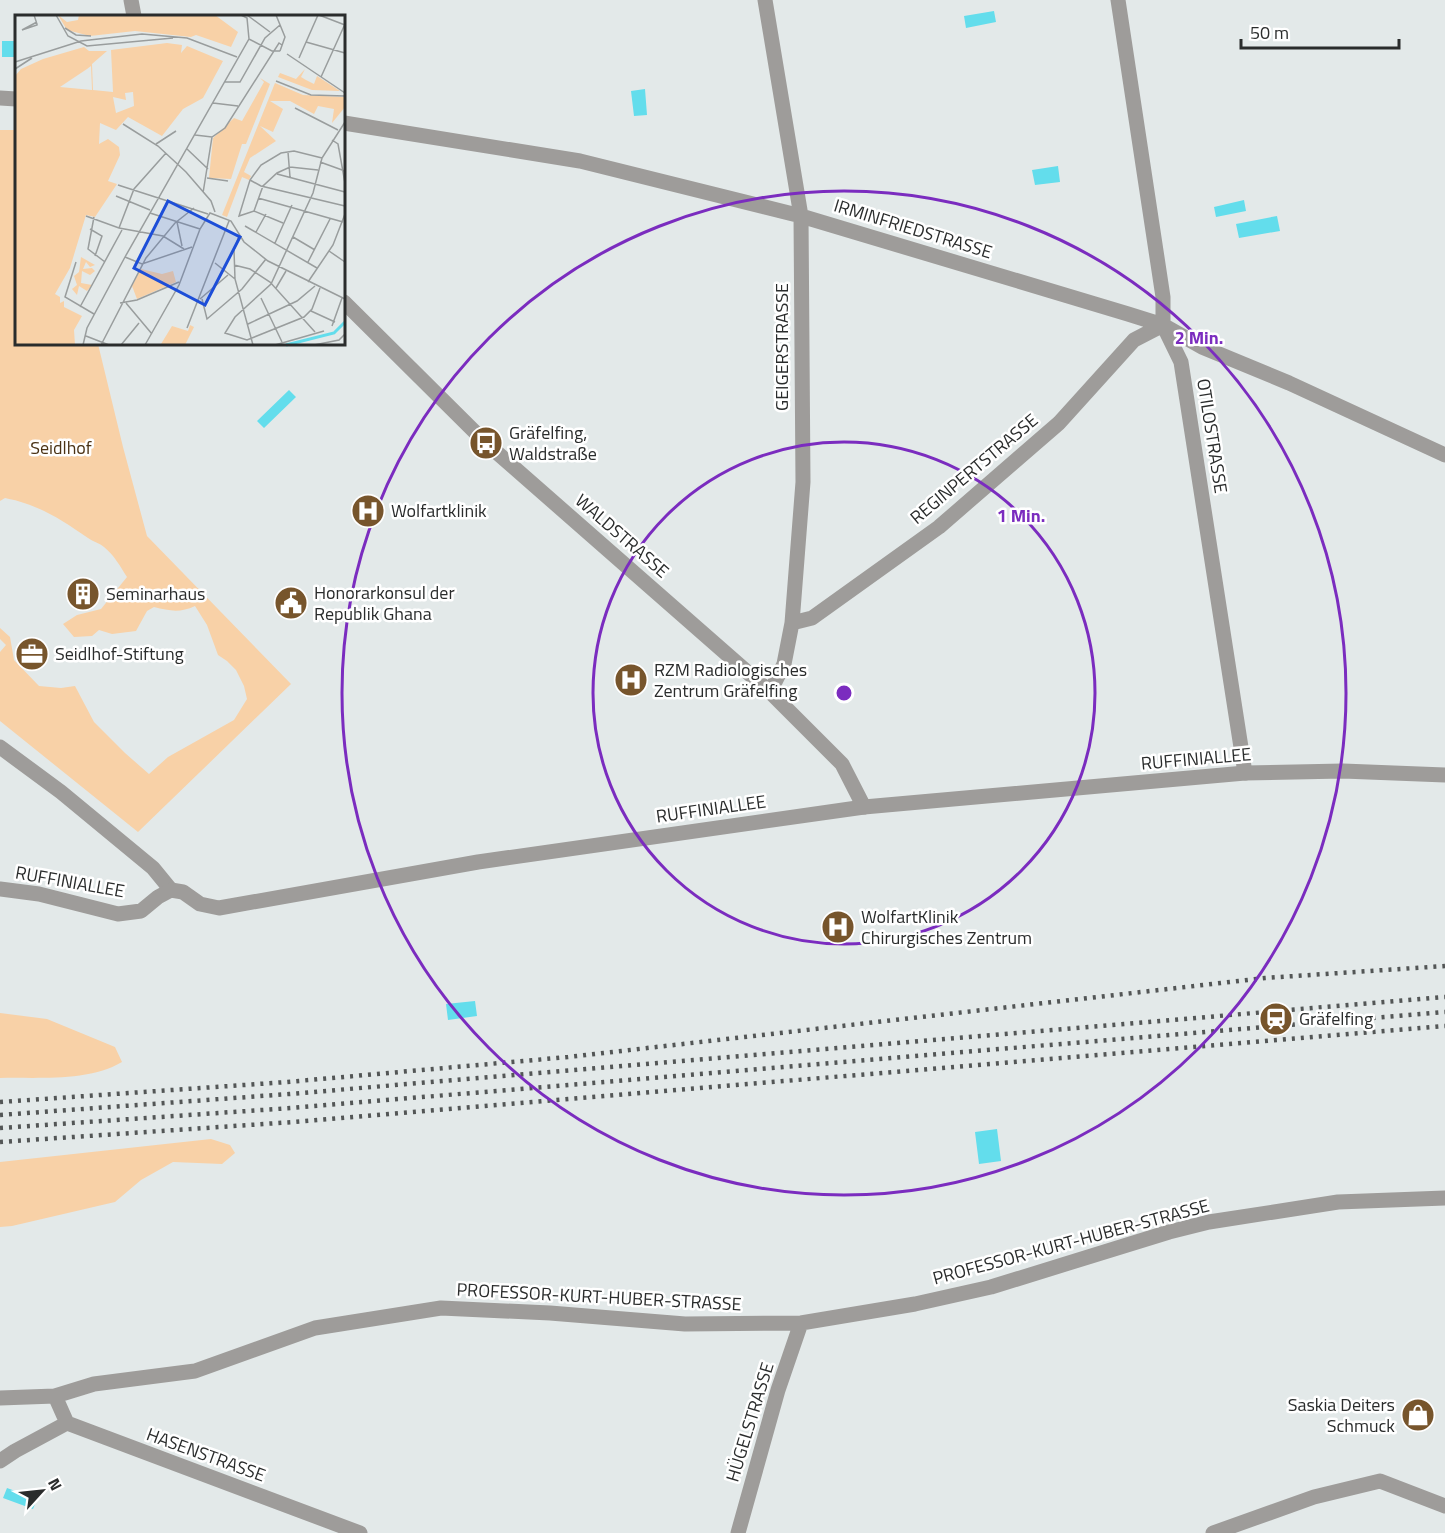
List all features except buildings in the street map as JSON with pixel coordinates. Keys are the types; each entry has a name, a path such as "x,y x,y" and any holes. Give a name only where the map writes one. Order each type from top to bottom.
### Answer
{"street":[{"path":"131,0 134,15"},
{"name":"GEIGERSTRASSE","path":"765,0 801,216 803,482 792,623 784,664 770,692"},
{"name":"OTILOSTRASSE","path":"1118,0 1163,297 1163,325 1181,362 1245,773"},
{"path":"0,98 15,99"},
{"name":"IRMINFRIEDSTRASSE","path":"345,123 580,160 801,216 1163,325 1202,347 1289,383 1445,455"},
{"name":"WALDSTRASSE","path":"345,303 486,443 770,692 842,764 864,807"},
{"name":"REGINPERTSTRASSE","path":"792,623 812,618 939,527 1059,423 1134,340 1163,325"},
{"path":"0,747 61,792 153,868 171,890"},
{"name":"RUFFINIALLEE","path":"0,889 39,894 118,914 141,911 171,890 183,892 200,904 219,908 477,862 864,807 1245,773 1343,771 1445,775"},
{"name":"PROFESSOR-KURT-HUBER-STRASSE","path":"0,1398 55,1396 94,1384 195,1371 315,1328 441,1308 550,1313 685,1324 801,1323 915,1304 991,1287 1169,1232 1209,1222 1338,1202 1445,1198"},
{"name":"HÜGELSTRASSE","path":"738,1533 775,1401 801,1323"},
{"path":"0,1461 67,1424 55,1396"},
{"name":"HASENSTRASSE","path":"67,1424 360,1533"},
{"path":"1213,1533 1314,1497 1380,1481 1445,1506"}],"green space":[{"name":"Seidlhof","path":"0,130 15,130 15,345 98,345 147,536 291,684 138,832 0,721 0,652 6,645 0,639 0,628 10,637 14,660 39,686 61,688 75,686 94,722 149,774 168,757 234,720 247,699 244,686 236,670 218,655 207,625 195,606 175,611 154,607 147,611 136,631 112,634 99,630 92,636 74,637 63,624 77,615 101,609 127,577 114,557 101,544 39,509 5,498 0,501"},
{"path":"0,1013 47,1019 115,1047 122,1062 79,1076 0,1078"},
{"path":"211,1139 230,1145 235,1153 222,1164 173,1162 141,1180 115,1202 0,1227 0,1162"}],"water":[{"path":"994,11 996,22 966,28 964,16"},
{"path":"2,41 15,41 15,57 2,57"},
{"path":"645,89 647,115 634,116 631,91"},
{"path":"1058,166 1060,182 1035,185 1032,170"},
{"path":"1244,200 1246,211 1216,217 1214,207"},
{"path":"1277,216 1280,231 1239,238 1236,224"},
{"path":"289,390 296,397 264,428 257,421"},
{"path":"475,1001 477,1016 448,1020 446,1004"},
{"path":"997,1129 1001,1161 979,1164 975,1132"},
{"path":"7,1488 37,1499 33,1509 3,1498"}],"railway":[{"path":"0,1102 287,1082 568,1057 1265,978 1445,966"},
{"path":"0,1115 289,1094 1445,997"},
{"path":"0,1128 291,1108 1445,1012"},
{"path":"0,1142 293,1122 1445,1026"}],"place":[{"name":"Gräfelfing, Waldstraße","path":"486,443"},
{"name":"Wolfartklinik","path":"368,511"},
{"name":"Seminarhaus","path":"83,594"},
{"name":"Honorarkonsul der Republik Ghana","path":"291,603"},
{"name":"Seidlhof-Stiftung","path":"32,654"},
{"name":"RZM Radiologisches Zentrum Gräfelfing","path":"631,680"},
{"name":"WolfartKlinik Chirurgisches Zentrum","path":"838,927"},
{"name":"Gräfelfing","path":"1276,1019"},
{"name":"Saskia Deiters Schmuck","path":"1418,1415"}]}
